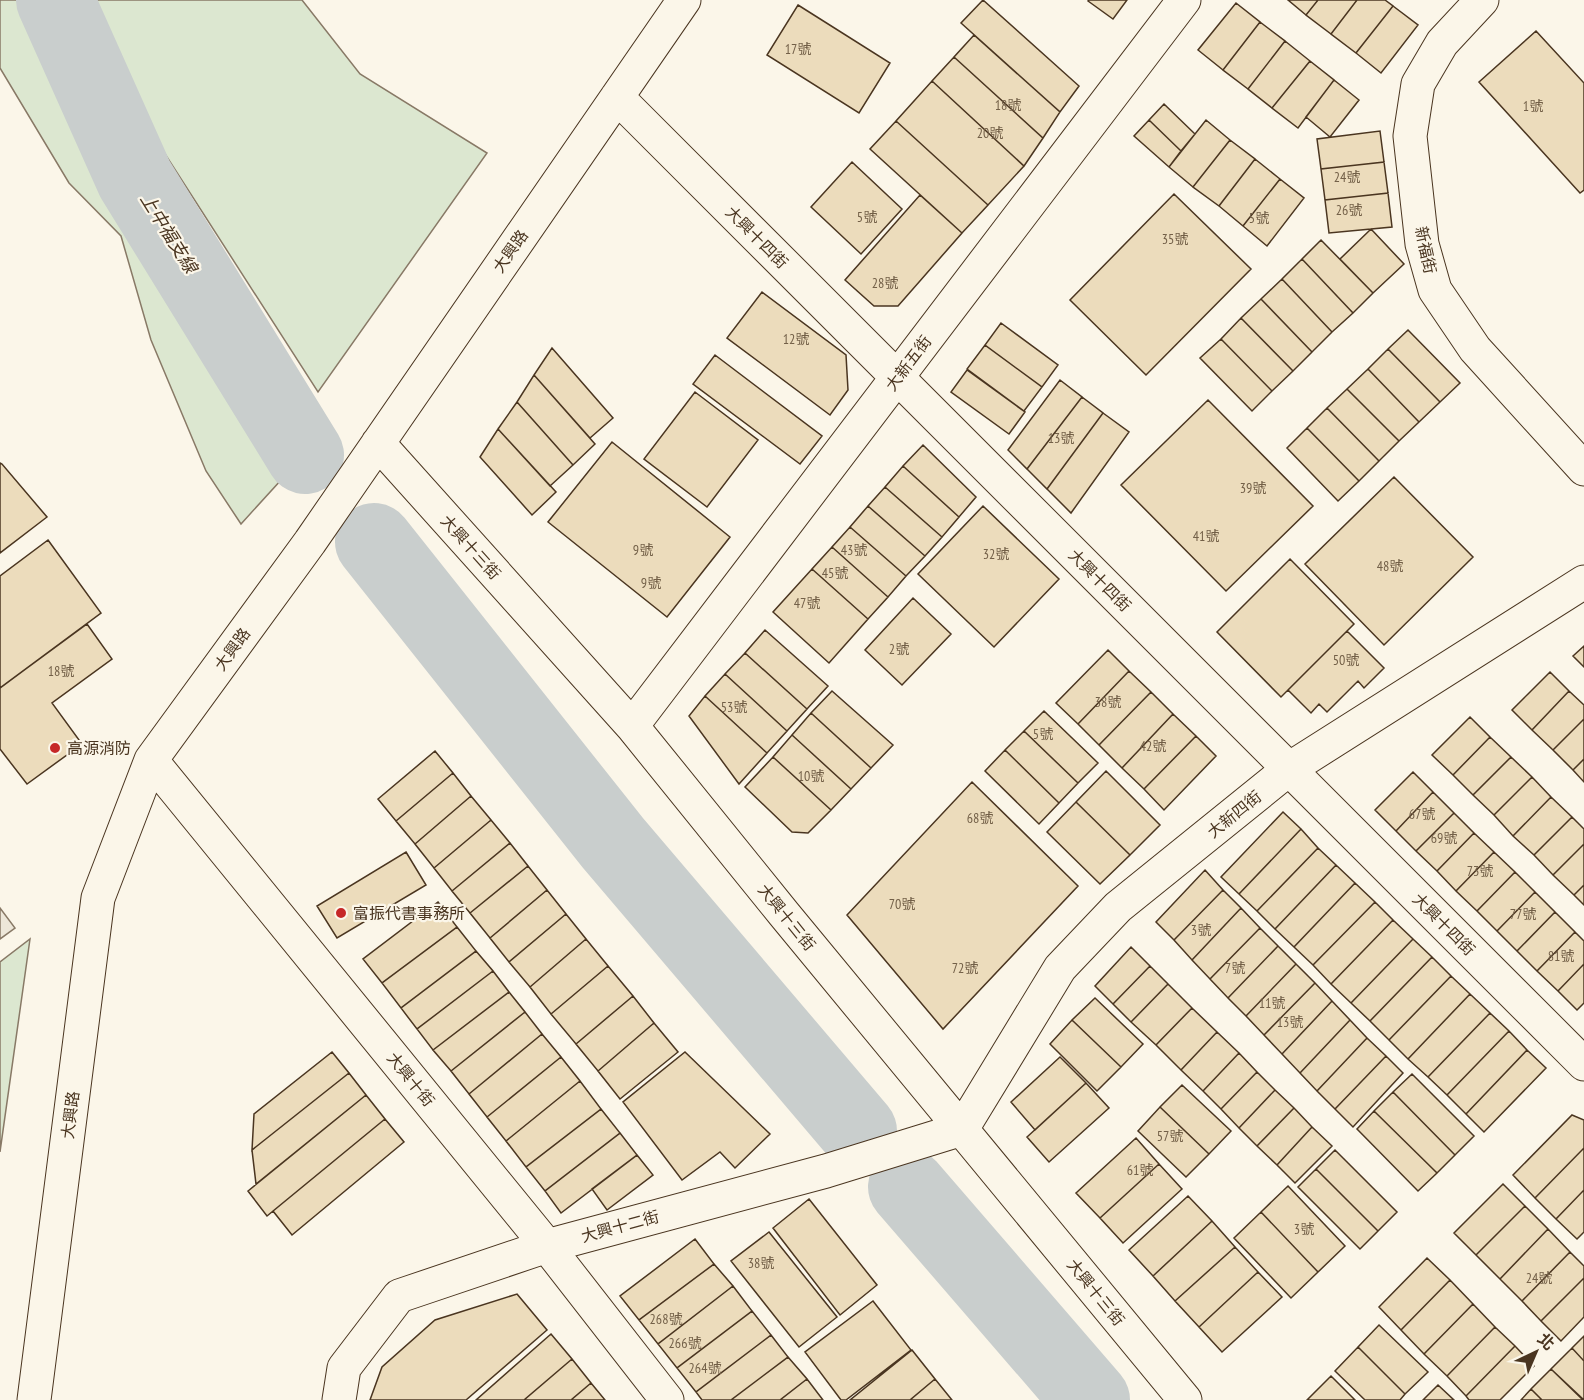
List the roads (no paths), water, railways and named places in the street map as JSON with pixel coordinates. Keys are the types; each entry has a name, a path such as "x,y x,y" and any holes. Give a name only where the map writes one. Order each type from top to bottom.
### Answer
{"street":[{"name":"大興路","path":"34,1400 98,898 151,760 310,542 684,0"},
{"name":"大新五街","path":"632,726 1184,0"},
{"name":"新福街","path":"1482,0 1442,44 1418,84 1410,136 1422,244 1435,290 1475,349 1584,469"},
{"name":"大興十四街","path":"617,97 1584,1064"},
{"name":"大興十三街","path":"378,443 632,726 791,923 1185,1400"},
{"name":"大新四街","path":"962,1129 1060,968 1118,908 1289,769 1584,582"},
{"name":"大興十街","path":"151,760 547,1246 667,1400"},
{"name":"大興十二街","path":"339,1400 344,1368 399,1296 547,1246 826,1171 962,1129"}],"waterway":[{"name":"上中福支線","path":"55,0 135,179 305,455"},
{"path":"374,542 613,843 858,1131"},
{"path":"907,1187 1091,1400"}],"place":[{"name":"高源消防","path":"55,748"},
{"name":"富振代書事務所","path":"341,913"}]}
